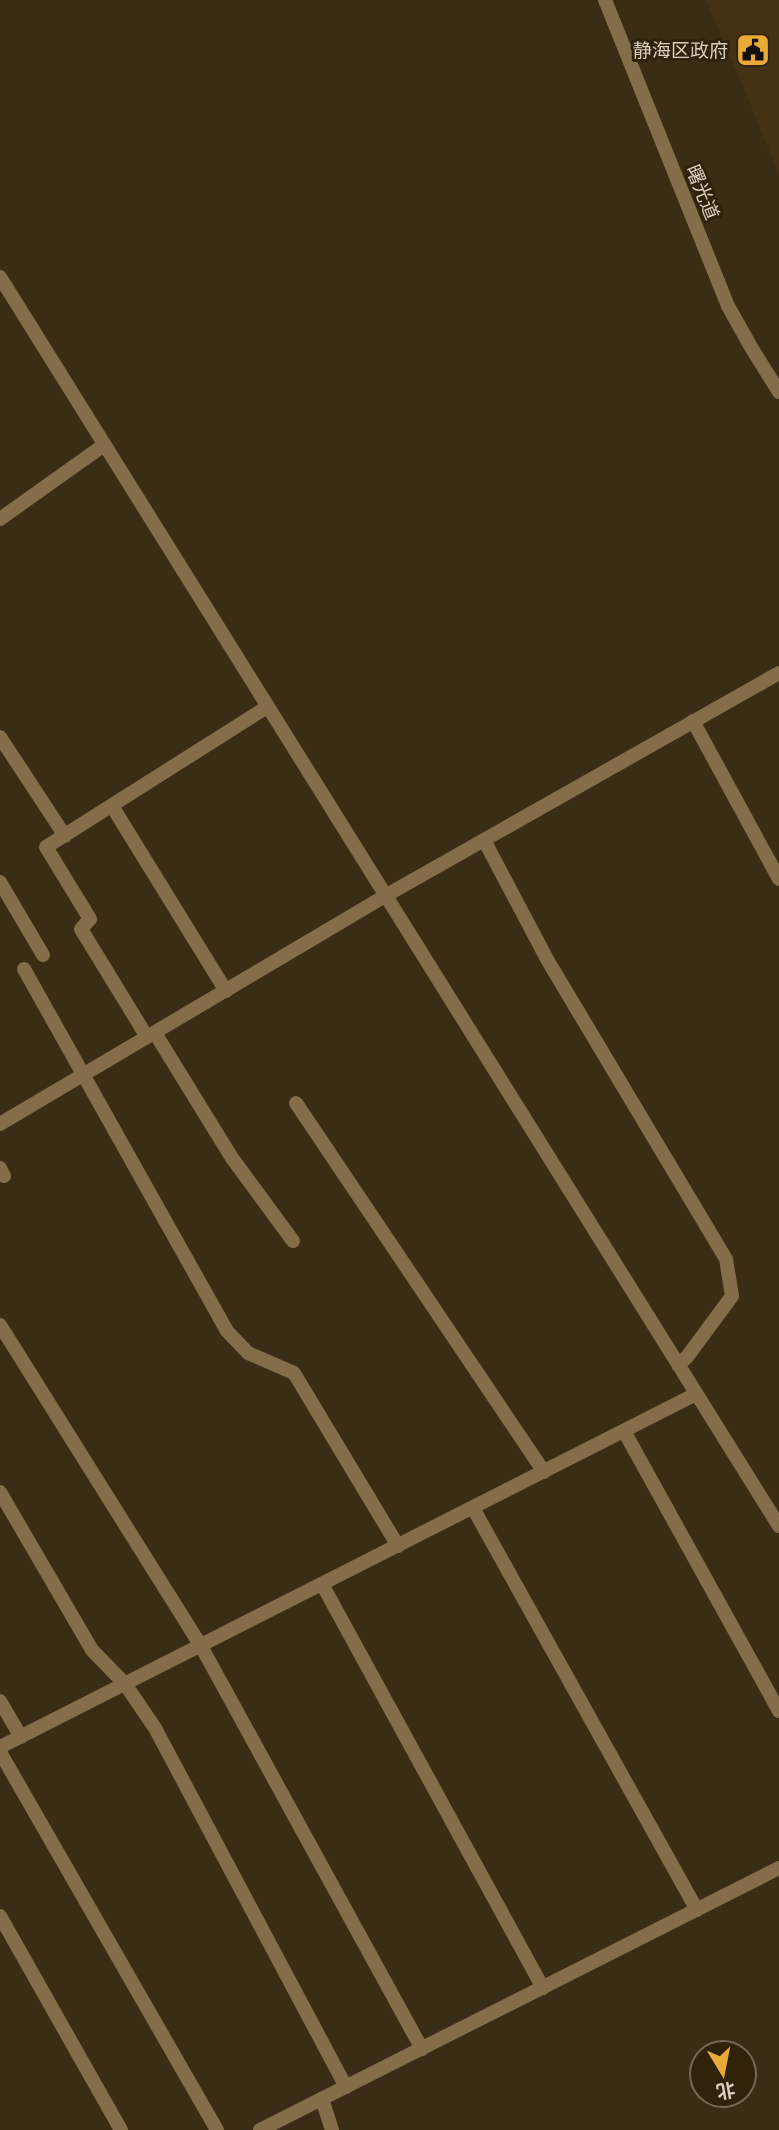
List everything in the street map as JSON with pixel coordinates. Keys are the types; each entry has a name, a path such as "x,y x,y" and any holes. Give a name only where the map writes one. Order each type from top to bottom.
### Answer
{"street":[{"name":"曙光道","path":"605,0 728,306 779,392"},
{"path":"0,277 779,1526"},
{"path":"0,519 104,445"},
{"path":"0,1124 385,896 779,673"},
{"path":"267,707 46,847 90,919 81,929 232,1158 293,1241"},
{"path":"694,721 779,879"},
{"path":"0,737 65,836"},
{"path":"111,806 226,991"},
{"path":"484,840 548,961 726,1259 732,1296 687,1357 678,1365"},
{"path":"0,882 43,955"},
{"path":"24,969 227,1331 248,1353 294,1373 398,1546"},
{"path":"296,1103 544,1472"},
{"path":"0,1325 201,1646 422,2049"},
{"path":"217,2130 0,1750 696,1394"},
{"path":"624,1431 779,1711"},
{"path":"0,1492 92,1650 125,1684 155,1728 346,2087"},
{"path":"473,1508 697,1910"},
{"path":"322,1584 543,1988"},
{"path":"0,1701 21,1737"},
{"path":"260,2130 779,1868"},
{"path":"0,1916 121,2130"},
{"path":"322,2099 332,2130"}],"shaded area":[{"name":"静海区政府","path":"706,0 779,0 779,175 748,99"}],"place":[{"name":"静海区政府","path":"753,50"}]}
